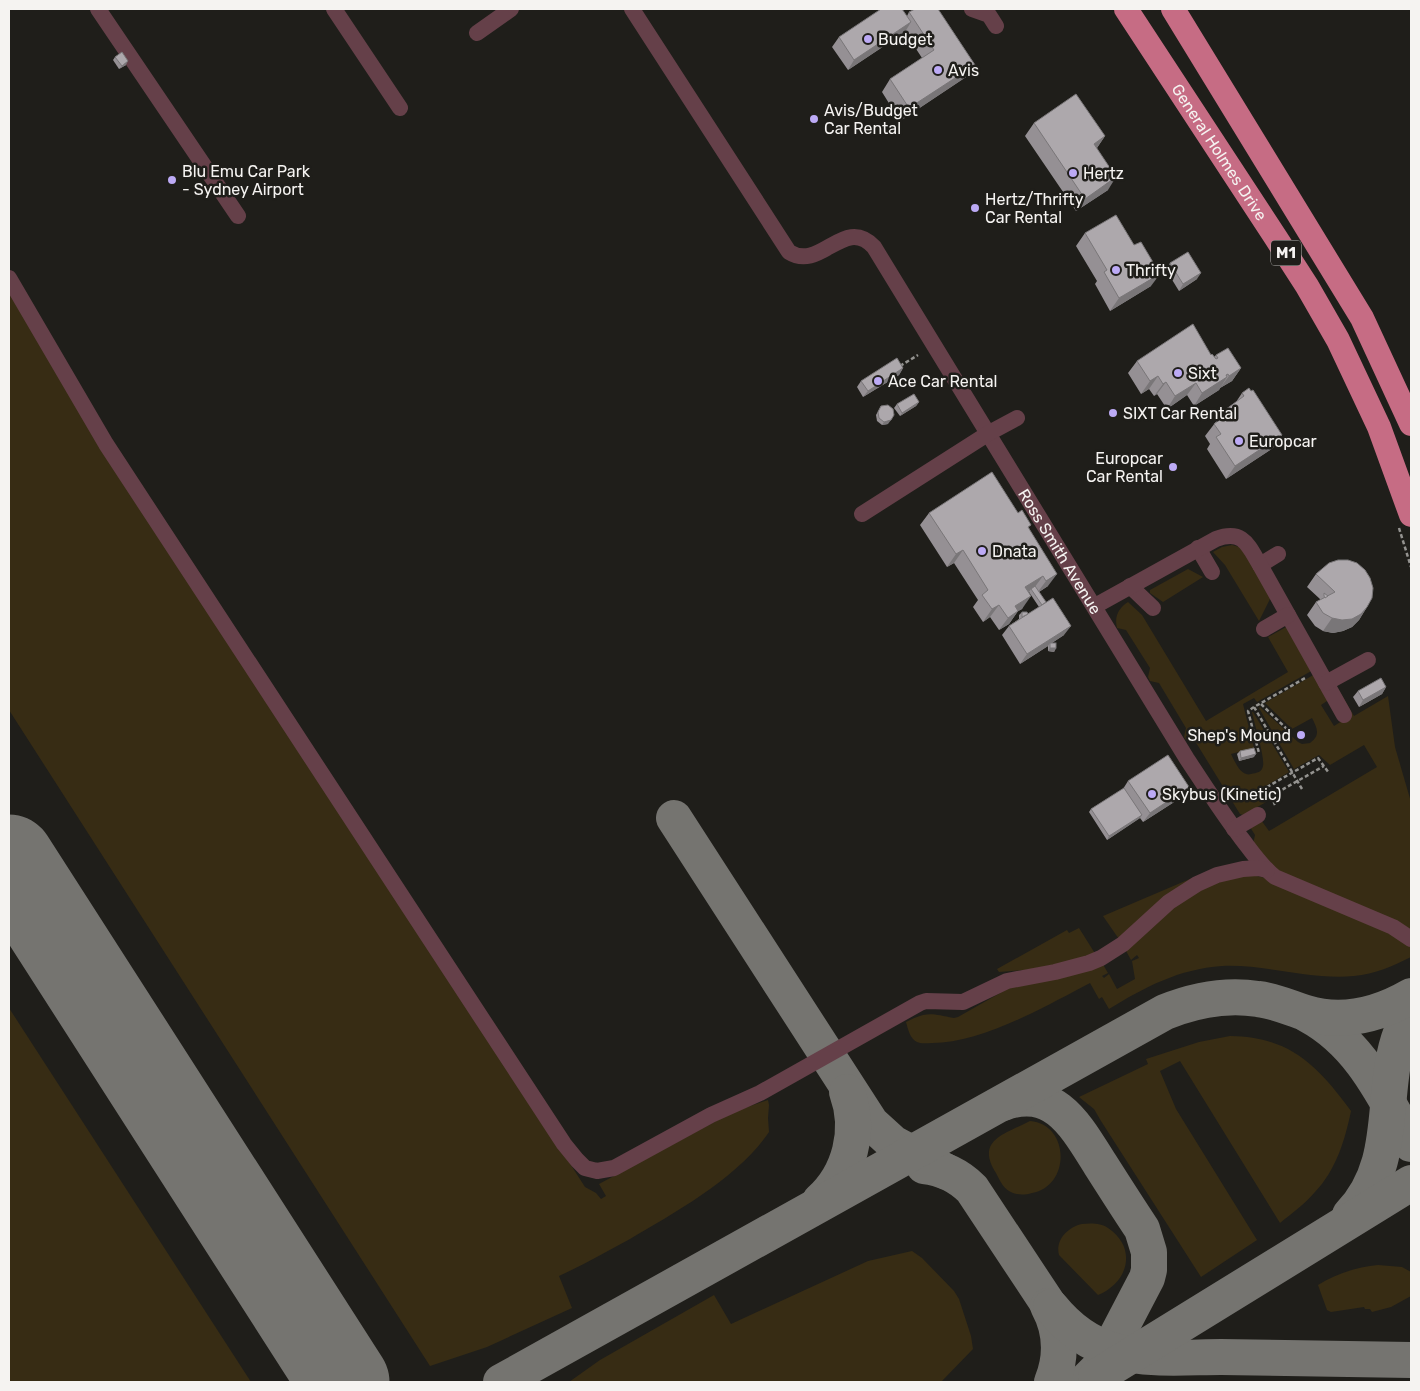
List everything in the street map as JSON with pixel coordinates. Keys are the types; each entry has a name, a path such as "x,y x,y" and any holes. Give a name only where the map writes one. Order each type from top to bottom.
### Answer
{"highway":[{"name":"General Holmes Drive","path":"1126,9 1307,286 1338,340 1378,427 1404,520"},
{"name":"General Holmes Drive","path":"1174,9 1362,318 1411,424"},
{"path":"1193,9 1370,308 1411,395"}],"lane":[{"path":"98,9 238,216"},
{"path":"334,9 400,108"},
{"path":"477,33 511,9"},
{"name":"Ross Smith Avenue","path":"632,9 789,252 803,258 813,255 843,239 855,237 868,240 874,247 1187,759 1234,829 1267,870"},
{"path":"972,9 990,17"},
{"path":"9,278 106,444 564,1144 585,1168 602,1171 621,1166 711,1115 760,1093 920,1003 926,1001 963,1002 1007,981 1074,968 1101,958 1123,944 1169,902 1197,884 1217,876 1243,869 1258,868 1267,870 1280,879 1393,927 1411,939"},
{"path":"862,514 989,433 1017,418"},
{"path":"1095,606 1198,548 1227,534 1239,536 1247,544 1260,565 1344,714"},
{"path":"1198,548 1212,572"},
{"path":"1260,565 1278,554"},
{"path":"1130,586 1153,608"},
{"path":"1264,629 1288,615"},
{"path":"1323,676 1368,660"},
{"path":"1234,829 1258,815"}],"path":[{"path":"900,366 918,355"},
{"path":"1404,520 1411,567"},
{"path":"1259,753 1248,711 1323,676"},
{"path":"1261,704 1289,731"},
{"path":"1254,707 1302,789"},
{"path":"1275,805 1268,787 1318,758 1329,773"},
{"path":"1271,796 1324,766"}],"shaded area":[{"path":"9,290 585,1187 596,1193 601,1199 606,1196 599,1184 733,1112 768,1100 769,1132 741,1164 724,1179 630,1239 559,1276 572,1308 487,1347 430,1366 9,710"},
{"path":"1232,545 1244,551 1271,597 1259,621 1225,565 1213,552 1222,547"},
{"path":"1188,569 1203,577 1163,602 1150,593 1150,590"},
{"path":"1128,602 1142,615 1206,721 1288,672 1268,637 1288,626 1313,670 1257,702 1254,698 1243,704 1254,748 1231,754 1244,773 1255,773 1262,768 1262,755 1253,712 1289,772 1264,787 1268,801 1243,815 1240,814 1195,741 1186,740 1184,737 1186,728 1159,683 1150,681 1148,677 1150,668 1126,630 1117,628 1116,620 1118,613"},
{"path":"1315,674 1330,699 1321,705 1334,726 1350,716 1337,687 1354,716 1388,696 1395,747 1411,802 1411,934 1280,872 1253,844 1255,835 1250,827 1261,820 1269,831 1377,767 1364,745 1330,765 1319,755 1294,769 1259,708 1298,742 1302,744 1310,743 1317,734 1312,718 1292,729 1265,703"},
{"path":"1218,867 1121,942 1103,916"},
{"path":"1248,874 1270,879 1384,927 1411,945 1411,957 1384,969 1354,976 1337,977 1255,967 1222,966 1206,968 1163,980 1109,1009 1102,997 1099,999 1090,983 1013,1022 972,1037 951,1041 919,1043 910,1034 906,1022 920,1016 930,1014 958,1017 1016,984 1101,961 1108,973 1102,976 1104,978 1109,974 1117,989 1135,979 1132,961 1139,958 1137,955 1131,960 1124,947 1188,891"},
{"path":"1079,928 1096,955 1085,959 1026,970 999,972 997,969 1067,930 1069,933"},
{"path":"9,1008 251,1382 9,1382"},
{"path":"1230,1036 1251,1038 1286,1048 1314,1067 1351,1111 1343,1144 1329,1174 1303,1204 1280,1223 1180,1061 1160,1071 1176,1109 1257,1240 1201,1277 1094,1109 1079,1097 1148,1064 1146,1059 1199,1042"},
{"path":"1030,1121 1043,1125 1053,1133 1061,1156 1059,1168 1054,1179 1045,1188 1029,1194 1018,1194 1010,1192 1003,1185 990,1162 989,1153 991,1145 1003,1134"},
{"path":"1082,1224 1096,1224 1108,1228 1123,1245 1126,1255 1122,1274 1108,1289 1098,1295 1059,1255 1058,1249 1061,1239 1072,1228"},
{"path":"912,1251 922,1258 954,1291 959,1299 971,1336 973,1349 941,1382 569,1382 600,1360 714,1295 731,1324 868,1261"},
{"path":"1378,1265 1402,1267 1411,1272 1411,1296 1391,1307 1372,1312 1364,1307 1331,1312 1327,1310 1318,1285 1346,1272"}],"building":[{"name":"Budget","path":"881,9 902,9 911,22 854,60 839,37"},
{"name":"Avis","path":"915,9 938,9 975,65 909,108 890,79 934,50 909,12"},
{"path":"122,52 128,61 122,66 115,57"},
{"name":"Hertz","path":"1076,94 1105,136 1094,144 1116,177 1085,199 1034,123"},
{"path":"1116,215 1134,245 1141,242 1160,274 1119,298 1104,272 1107,270 1085,233"},
{"path":"1188,252 1201,273 1183,284 1170,263"},
{"name":"Sixt","path":"1193,324 1211,355 1216,359 1218,358 1216,355 1228,348 1241,368 1229,376 1228,374 1226,375 1227,377 1202,393 1196,383 1175,396 1166,382 1163,384 1158,376 1150,381 1137,361"},
{"name":"Ace Car Rental","path":"897,358 903,368 868,391 861,381"},
{"name":"Europcar","path":"1249,388 1251,391 1253,390 1282,435 1235,466 1216,437 1221,434 1214,424 1228,414 1225,410 1244,396 1242,393"},
{"path":"914,394 919,402 902,413 897,404"},
{"path":"888,405 893,409 894,415 891,420 884,422 879,418 878,412 881,406"},
{"name":"Dnata","path":"992,472 1018,513 1022,510 1031,525 1028,527 1057,574 1046,581 1043,576 1025,587 1031,596 1015,606 1018,611 1008,618 999,605 992,609 982,595 988,590 963,550 956,554 929,513"},
{"path":"1338,560 1348,560 1357,563 1365,570 1373,588 1372,598 1367,607 1361,614 1352,619 1332,618 1323,613 1316,602 1335,592 1316,574 1329,563"},
{"path":"1035,586 1046,602 1042,605 1031,589"},
{"path":"1053,598 1071,626 1027,654 1009,626"},
{"path":"1022,612 1027,612 1028,614 1022,617"},
{"path":"1050,643 1056,643 1056,648 1050,648"},
{"path":"1381,678 1386,687 1363,700 1358,691"},
{"path":"1254,748 1256,754 1241,758 1240,751"},
{"name":"Skybus (Kinetic)","path":"1168,755 1189,787 1150,813 1128,781"},
{"path":"1124,788 1142,815 1109,836 1091,809"}],"taxiway":[{"path":"674,818 871,1123 893,1143 947,1172"},
{"path":"501,1382 1165,1012 1199,1001 1234,997 1270,1001 1306,1013 1333,1018 1373,1013 1411,996"},
{"path":"1350,1215 1367,1192 1378,1167 1384,1142 1393,1063 1400,1037 1411,1012"},
{"path":"1308,1015 1342,1040 1356,1055 1380,1089 1411,1144"},
{"path":"820,1201 839,1178 850,1151 853,1121 847,1092"},
{"path":"1003,1103 1021,1099 1037,1099 1050,1104 1073,1124 1142,1229 1149,1252 1147,1278 1101,1366 1085,1382"},
{"path":"924,1166 950,1173 972,1189 1064,1328"},
{"path":"1096,1377 1411,1183"},
{"path":"297,1306 346,1382"},
{"path":"1048,1306 1056,1324 1059,1344 1059,1353 1052,1382"},
{"path":"1051,1307 1065,1322 1088,1340 1105,1348 1141,1356 1168,1358 1411,1360"}],"runway":[{"path":"9,860 344,1382"}],"place":[{"name":"Budget","path":"868,39"},
{"name":"Avis","path":"938,70"},
{"name":"Avis/Budget Car Rental","path":"814,119"},
{"name":"Hertz","path":"1073,173"},
{"name":"Blu Emu Car Park - Sydney Airport","path":"172,180"},
{"name":"Hertz/Thrifty Car Rental","path":"975,208"},
{"name":"Thrifty","path":"1116,270"},
{"name":"Sixt","path":"1178,373"},
{"name":"Ace Car Rental","path":"878,381"},
{"name":"SIXT Car Rental","path":"1113,413"},
{"name":"Europcar","path":"1239,441"},
{"name":"Europcar Car Rental","path":"1173,467"},
{"name":"Dnata","path":"982,551"},
{"name":"Shep's Mound","path":"1301,735"},
{"name":"Skybus (Kinetic)","path":"1152,794"}]}
